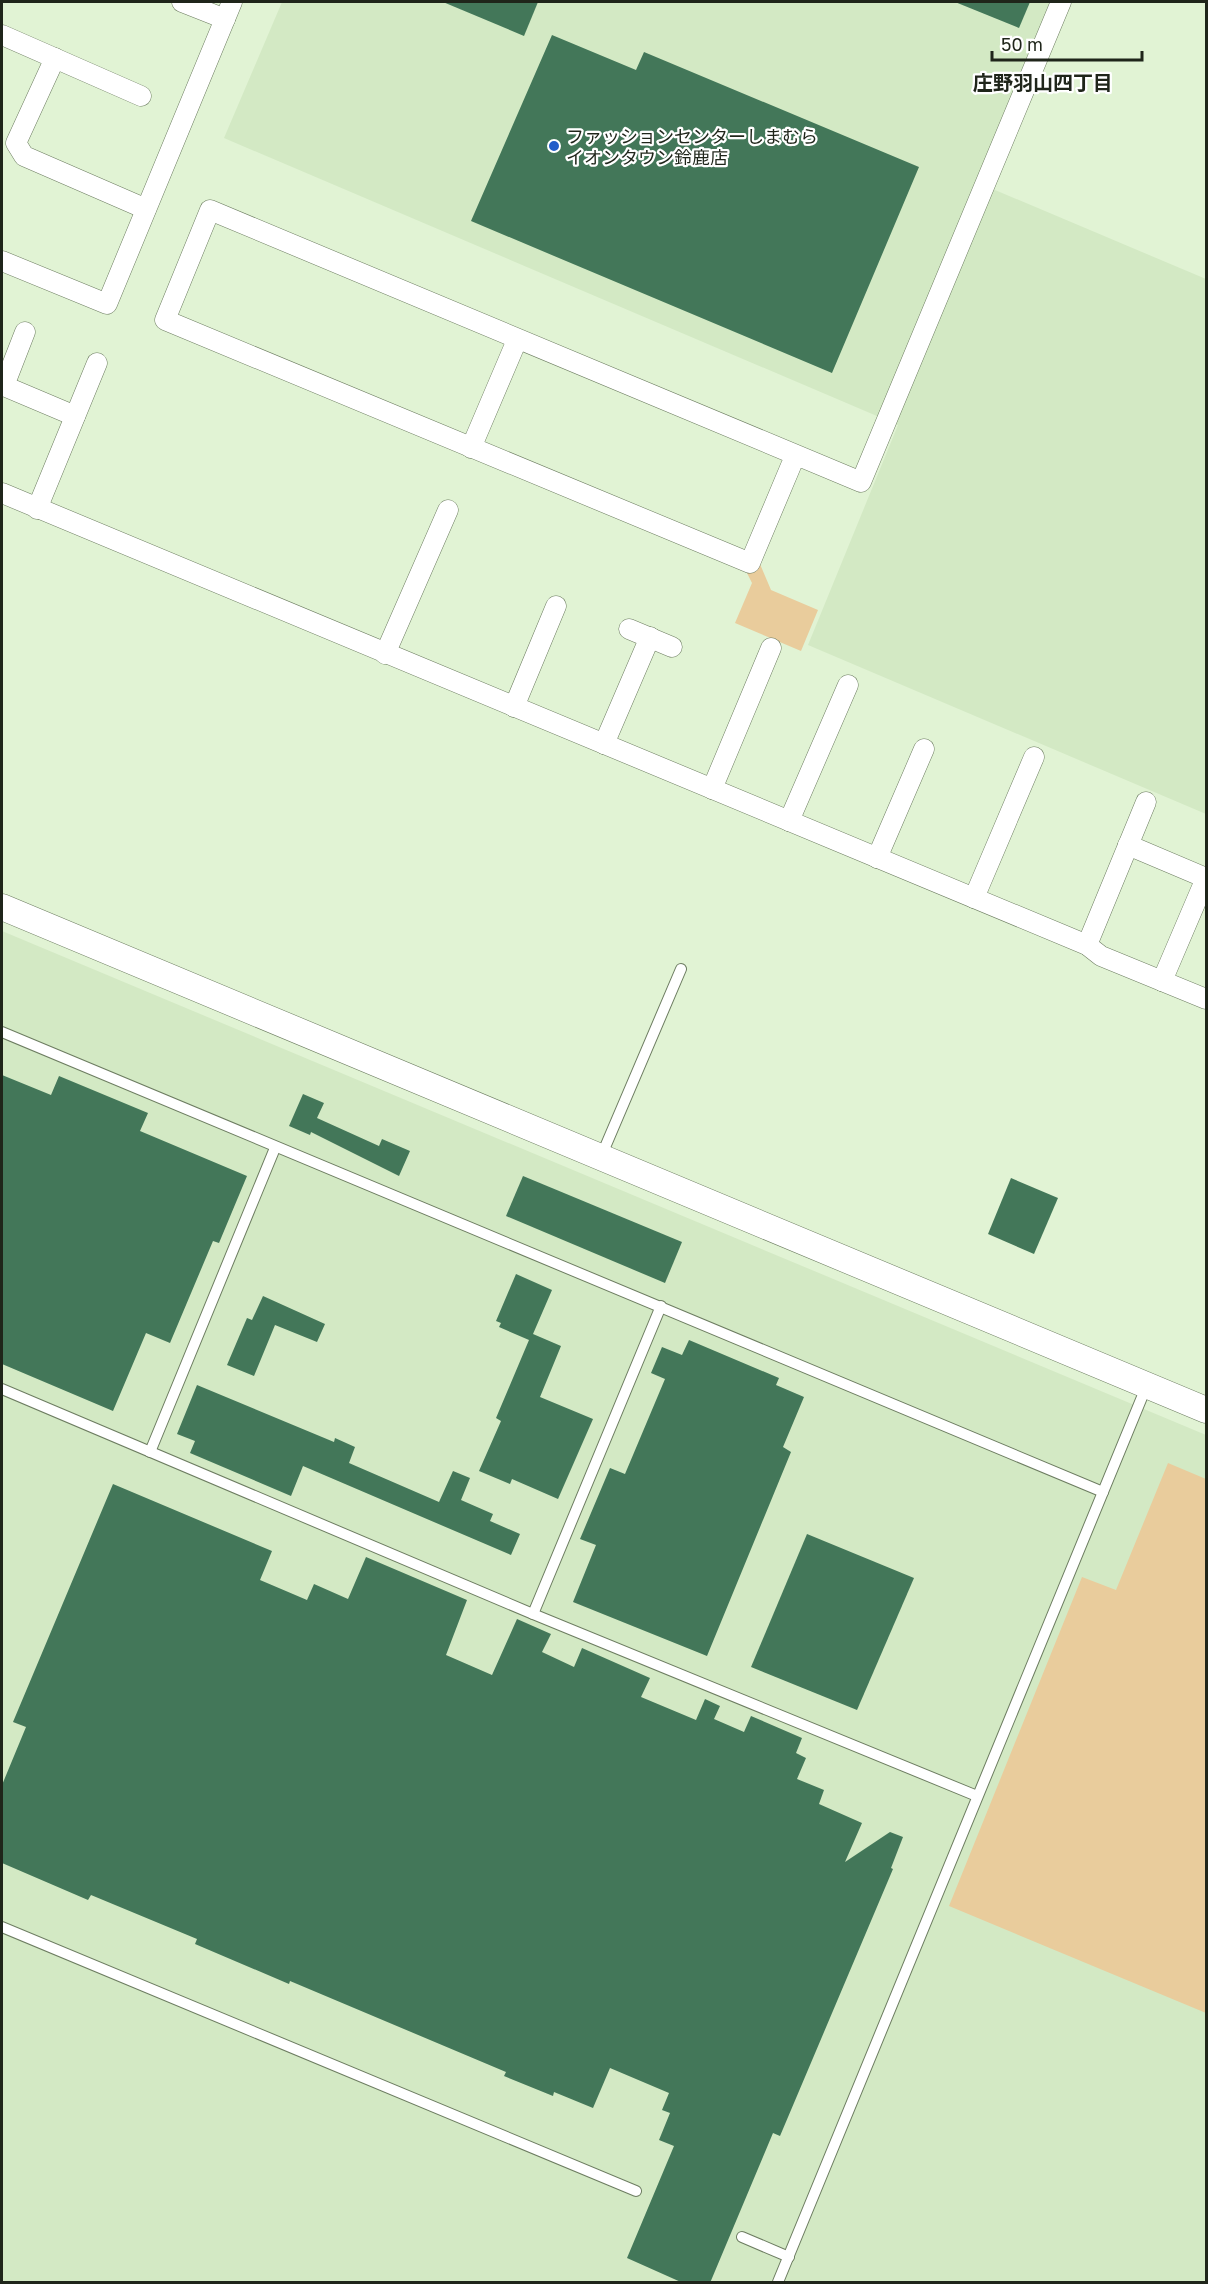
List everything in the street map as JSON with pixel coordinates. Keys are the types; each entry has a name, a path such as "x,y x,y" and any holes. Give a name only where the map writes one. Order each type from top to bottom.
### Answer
{"street":[{"path":"2,261 106,304 228,10 182,2"},
{"path":"795,456 750,562 165,320 210,210 861,482 1061,2"},
{"path":"2,35 141,96"},
{"path":"54,58 16,143 24,156 146,209"},
{"path":"25,332 4,386 75,416"},
{"path":"471,448 517,340"},
{"path":"37,509 97,363"},
{"path":"2,493 1087,945 1101,956 1206,999"},
{"path":"385,654 448,510"},
{"path":"514,707 555,606"},
{"path":"629,629 672,647"},
{"path":"604,744 650,638"},
{"path":"712,789 771,648"},
{"path":"789,821 848,685"},
{"path":"877,858 924,749"},
{"path":"974,898 1034,757"},
{"path":"1087,945 1146,802"},
{"path":"1128,845 1206,878 1162,981"},
{"path":"2,907 600,1159 1206,1410"}],"lane":[{"path":"600,1159 681,969"},
{"path":"2,1032 1103,1492"},
{"path":"150,1452 275,1148"},
{"path":"533,1614 661,1306"},
{"path":"778,2283 1147,1385"},
{"path":"2,1389 533,1614 977,1796"},
{"path":"2,1927 636,2191"},
{"path":"742,2237 789,2257"}],"shaded area":[{"path":"282,2 1050,2 976,182 1206,279 1206,814 808,645 898,425 224,138"},
{"path":"760,564 771,590 818,610 801,651 735,623 752,583 746,571"},
{"path":"2,931 1206,1435 1206,2282 2,2282"},
{"path":"1168,1463 1206,1479 1206,2013 949,1906 1082,1577 1116,1590"}],"building":[{"path":"443,2 538,2 524,36"},
{"path":"955,2 1030,2 1019,28"},
{"path":"552,35 636,70 644,52 919,167 832,373 471,221"},
{"path":"2,1075 51,1095 59,1076 148,1113 140,1131 247,1176 219,1243 213,1241 170,1343 146,1333 113,1411 2,1364"},
{"path":"303,1094 324,1103 317,1118 379,1146 382,1139 410,1151 399,1176 311,1132 310,1135 289,1126"},
{"path":"523,1176 682,1242 665,1283 506,1216"},
{"path":"1011,1178 1058,1198 1034,1254 988,1234"},
{"path":"516,1274 552,1290 533,1334 561,1346 540,1397 593,1419 558,1499 512,1479 510,1484 479,1471 501,1421 496,1418 529,1340 499,1327 501,1323 496,1321"},
{"path":"263,1296 325,1324 317,1342 275,1325 254,1376 227,1365 247,1318 252,1320"},
{"path":"689,1340 779,1378 776,1385 804,1397 783,1447 791,1452 707,1656 573,1602 596,1545 580,1539 610,1468 625,1474 665,1379 651,1373 662,1347 682,1355"},
{"path":"197,1385 334,1442 335,1438 355,1447 349,1463 439,1502 453,1471 470,1478 461,1500 493,1514 490,1521 520,1534 511,1555 303,1466 291,1496 190,1453 195,1441 177,1434"},
{"path":"113,1484 272,1551 260,1580 307,1600 314,1584 348,1599 366,1557 467,1600 446,1655 492,1675 517,1619 551,1634 542,1652 574,1667 582,1648 650,1678 641,1697 696,1720 705,1699 720,1706 714,1719 744,1732 751,1716 802,1738 796,1753 806,1758 797,1779 824,1790 819,1804 862,1823 845,1862 890,1832 903,1837 891,1868 893,1869 780,2136 773,2133 710,2283 683,2283 627,2258 674,2146 659,2140 670,2113 662,2110 669,2093 610,2068 593,2108 554,2092 553,2096 504,2076 506,2072 290,1981 289,1984 195,1944 197,1939 91,1895 88,1900 2,1863 2,1785 26,1727 13,1722"},
{"path":"807,1534 914,1578 857,1710 751,1667"}],"place":[{"name":"ファッションセンターしまむら イオンタウン鈴鹿店","path":"554,146"}],"district":[{"name":"庄野羽山四丁目","path":"1043,82"}]}
